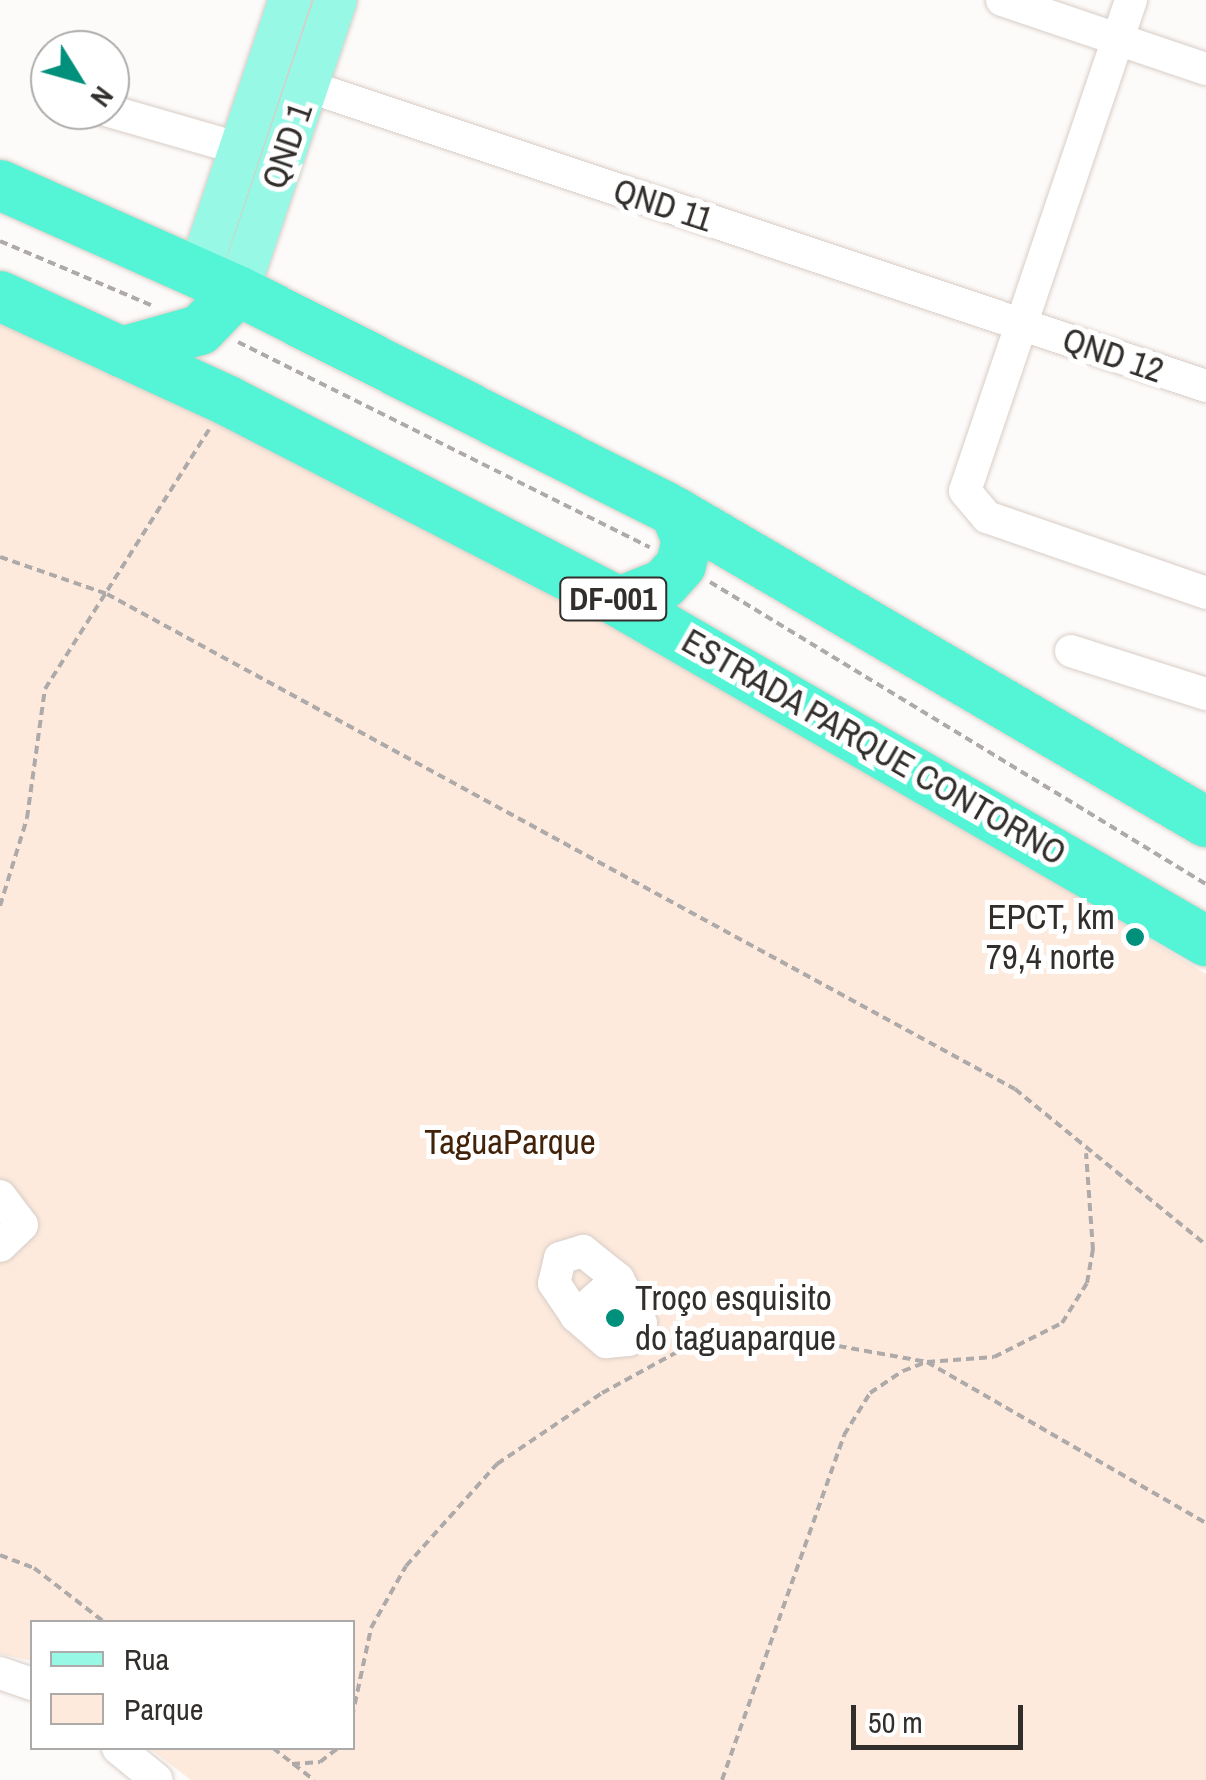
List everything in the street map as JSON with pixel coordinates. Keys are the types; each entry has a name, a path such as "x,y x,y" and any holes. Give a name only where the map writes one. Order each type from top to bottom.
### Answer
{"highway":[{"path":"0,186 218,282 674,512 1206,822"},
{"path":"121,352 205,328 218,282"},
{"name":"ESTRADA PARQUE CONTORNO","path":"0,296 228,401 619,602 1206,941"},
{"path":"619,602 664,584 681,565 687,540 674,512"}],"main road":[{"path":"218,282 239,152 290,0"},
{"name":"QND 1","path":"218,282 278,171 336,0"},
{"path":"239,152 263,175 278,171"}],"street":[{"path":"1002,0 1206,69"},
{"path":"1131,0 969,467 969,502 1006,525 1206,594"},
{"name":"QND 11","path":"307,86 1019,324"},
{"path":"130,118 239,152"},
{"name":"QND 12","path":"1019,324 1206,386"},
{"path":"1071,651 1206,694"},
{"path":"0,1196 22,1225 0,1246"},
{"path":"583,1251 618,1278 640,1310 635,1336 606,1342 576,1316 554,1283 560,1258 583,1251"},
{"path":"576,1316 618,1278"},
{"path":"0,1673 30,1683"},
{"path":"120,1750 157,1780"}],"path":[{"path":"0,242 205,328 681,565 1206,884"},
{"path":"0,906 28,818 45,689 228,401"},
{"path":"0,557 106,594 1015,1088 1086,1152 1206,1246"},
{"path":"355,1703 371,1628 406,1566 497,1464 602,1393 686,1348 749,1330 927,1362 994,1357 1030,1344 1075,1308 1093,1250 1086,1152"},
{"path":"927,1362 1206,1523"},
{"path":"722,1780 844,1435 870,1394 927,1362"},
{"path":"0,1555 34,1568 101,1620"},
{"path":"275,1750 314,1780"},
{"path":"292,1764 320,1762 335,1750"}],"green space":[{"name":"TaguaParque","path":"0,319 477,548 746,694 1206,974 1206,1780 191,1780 152,1750 355,1750 355,1620 30,1620 30,1661 0,1654"}],"place":[{"name":"EPCT, km 79,4 norte","path":"1135,937"},
{"name":"Troço esquisito do taguaparque","path":"615,1318"}]}
